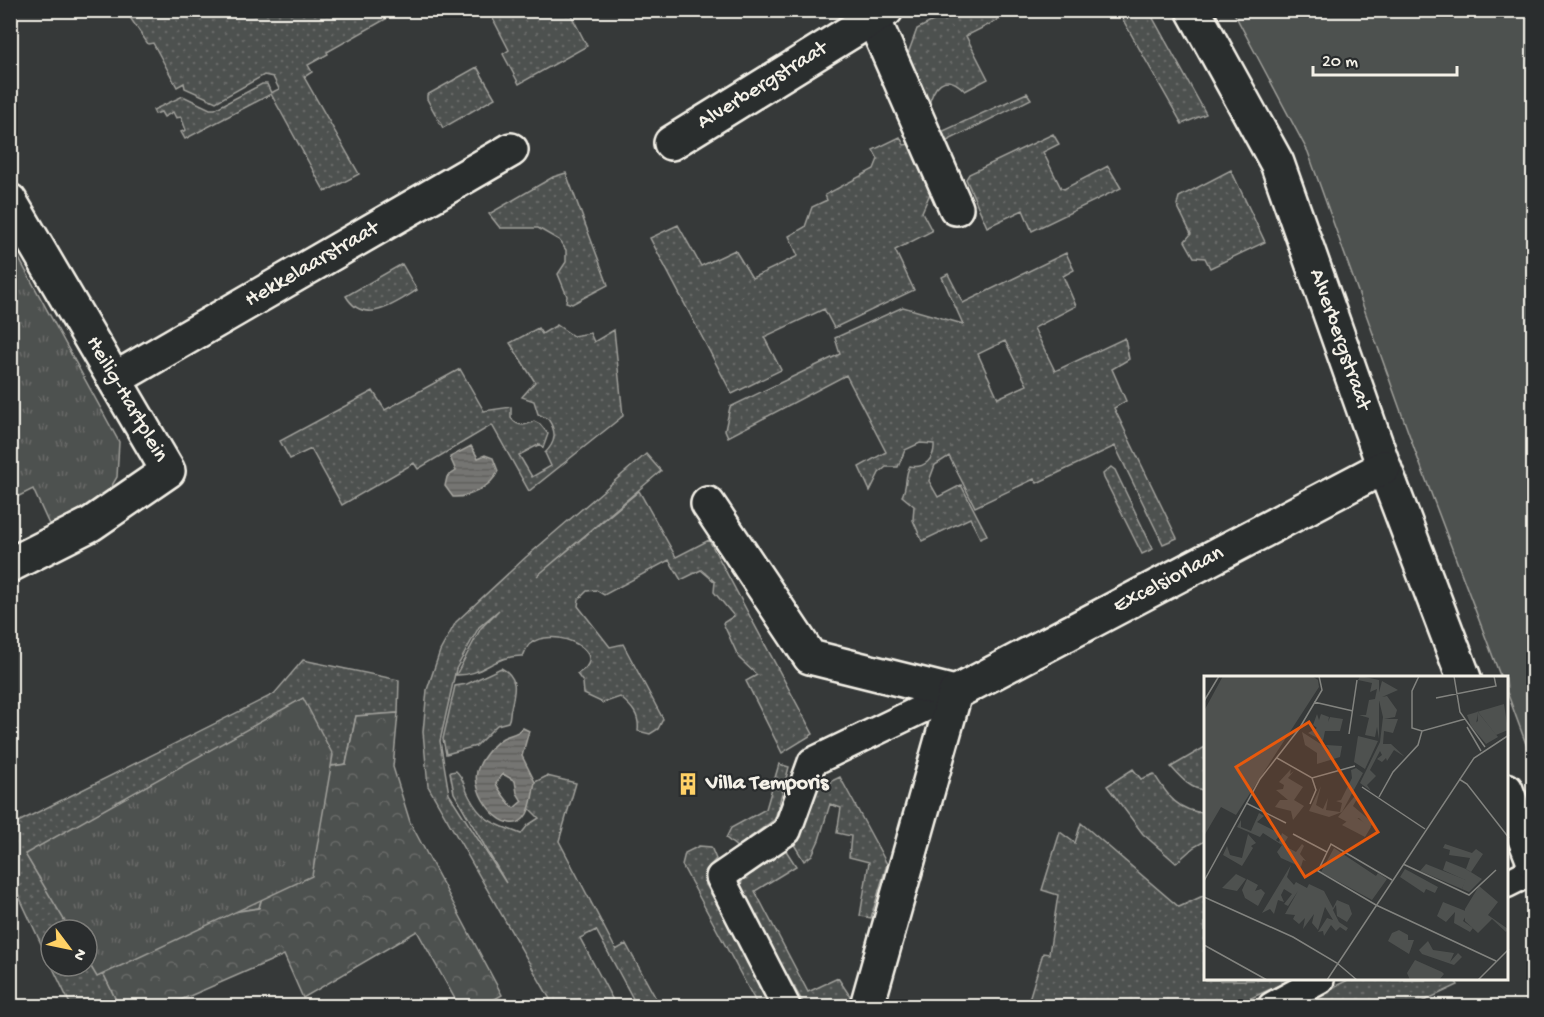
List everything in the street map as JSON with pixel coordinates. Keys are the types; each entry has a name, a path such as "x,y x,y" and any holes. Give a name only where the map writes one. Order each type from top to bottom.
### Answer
{"street":[{"name":"Alverbergstraat","path":"1193,10 1277,163 1384,466 1463,676"},
{"name":"Alverbergstraat","path":"671,143 879,14"},
{"path":"879,14 956,208"},
{"name":"Hekkelaarstraat","path":"115,379 511,150"},
{"name":"Heilig-Hartplein","path":"10,201 168,471 91,525 10,565"},
{"name":"Excelsiorlaan","path":"955,693 1384,466"},
{"path":"708,504 810,657 955,693 867,1006"},
{"path":"1508,795 1533,862"}],"lane":[{"path":"786,1006 720,877 787,831 813,762 955,693"},
{"path":"1508,883 1533,870"},
{"path":"1272,1006 1318,981"}],"green space":[{"path":"146,11 400,11 308,65 312,72 304,77 359,174 325,192 271,94 185,139 181,132 186,130 181,117 176,118 173,112 164,117 161,112 155,114 153,110 183,96 210,109 215,109 262,84 267,84 271,93 279,89 273,77 264,75 216,102 185,88 184,83 177,87 153,43 148,44 131,19"},
{"path":"489,11 569,11 587,46 519,84 503,54 509,50"},
{"path":"953,11 1006,11 1008,15 966,36 988,79 965,91 951,81 945,81 936,88 928,108 905,62 917,29"},
{"path":"1118,11 1149,11 1206,114 1182,124"},
{"path":"1233,11 1533,11 1533,763 1508,695 1508,676 1500,676 1415,451 1308,152"},
{"path":"477,67 495,98 443,128 427,95"},
{"path":"1027,93 1031,99 945,142 939,133"},
{"path":"1053,134 1059,144 1043,152 1061,188 1064,189 1108,166 1121,188 1032,231 1023,210 987,227 966,179 969,174"},
{"path":"900,137 904,145 911,144 932,189 922,212 932,231 895,250 914,290 834,328 824,309 764,337 781,370 732,394 650,238 678,225 701,266 735,250 752,278 798,256 789,236 805,227 812,207 827,200 825,195 874,169 878,159 873,150"},
{"path":"1231,170 1265,242 1210,268 1205,258 1194,257 1185,241 1191,234 1177,205 1179,197"},
{"path":"566,173 608,285 572,304 566,302 567,296 558,274 566,262 566,250 559,240 538,228 500,228 489,214 553,177"},
{"path":"10,242 119,442 117,477 103,501 52,531 33,489 11,500"},
{"path":"1066,253 1074,270 1063,276 1076,306 1034,328 1055,371 1125,338 1129,359 1112,369 1126,401 1114,408 1177,538 1163,544 1115,446 1037,483 1034,479 975,507 949,456 935,465 929,481 938,497 961,485 987,535 980,538 970,518 922,541 913,520 914,506 902,496 910,466 920,466 928,462 933,454 934,444 920,443 905,450 898,467 886,467 879,473 870,491 859,467 886,452 846,375 728,437 725,430 730,407 840,354 835,338 903,307 963,324 942,277 948,274 963,303","holes":["1005,341 1027,385 998,398 978,354"]},
{"path":"402,264 417,290 400,301 380,310 371,311 362,310 353,305 346,296"},
{"path":"557,325 573,336 590,333 594,342 614,330 623,416 529,491 492,425 418,469 414,463 342,505 311,449 290,459 280,441 373,391 385,410 460,369 484,411 511,407 511,418 516,423 524,425 534,421 540,424 548,434 543,448 540,444 519,455 532,477 551,466 545,453 553,441 554,433 548,419 538,414 534,401 522,397 535,382 510,343 538,328 542,334"},
{"path":"646,454 661,471 537,576 639,491 676,557 709,540 813,734 782,753 746,681 757,675 739,658 723,623 734,616 714,592 715,582 701,570 681,580 669,560 604,595 596,590 587,591 579,599 578,606 610,647 623,644 663,719 658,729 650,734 638,731 638,720 634,712 620,697 603,703 584,694 583,682 577,674 587,666 589,658 585,650 565,639 553,637 540,639 529,645 523,656 504,659 474,672 456,675 481,628 499,610 479,627 456,669 440,741 449,794 506,883 454,793 450,772 456,771 459,774 479,812 491,821 521,834 528,825 539,818 529,808 535,782 547,776 576,783 559,841 616,950 626,944 660,1006 637,1006 596,930 580,938 616,1006 554,1006 428,786 423,732 427,690 440,651 456,622 526,557"},
{"path":"1111,467 1115,470 1153,549 1142,554 1104,478 1103,474"},
{"path":"303,660 399,680 398,713 356,716 346,764 299,771 259,908 127,928 99,942 99,918 39,918 39,939 11,879 10,826 274,694"},
{"path":"501,668 511,676 514,685 508,722 497,725 476,746 446,754 443,739 455,686 467,684"},
{"path":"303,698 333,755 312,876 99,976 99,918 63,918 25,854"},
{"path":"398,713 393,767 410,822 502,995 483,1006 459,1006 417,931 303,998 284,955 167,1006 119,1006 99,965 99,942 127,928 259,908 299,771 346,764 356,716"},
{"path":"1204,748 1204,790 1190,785 1171,767"},
{"path":"779,764 789,767 775,819 737,847 726,838 731,828 766,809"},
{"path":"1133,769 1141,779 1154,774 1180,806 1204,813 1204,842 1176,863 1143,834 1107,786"},
{"path":"840,777 887,864 871,918 860,916 869,862 849,857 851,836 837,833 841,808 830,804 819,840 812,855 804,861 793,843 813,790"},
{"path":"1081,823 1179,907 1204,895 1204,981 1288,981 1234,1006 1027,1006 1043,953 1049,954 1058,895 1042,890 1060,832 1075,843"},
{"path":"699,846 711,847 716,859 705,871 704,881 773,1006 758,1006 682,865 685,853"},
{"path":"785,849 796,866 755,891 808,992 838,978 850,996 847,1006 805,1006 740,892 743,875"},
{"path":"99,963 119,1006 71,1006 58,978 99,978"},
{"path":"1346,981 1456,981 1458,985 1413,1006 1294,1006"}],"shaded area":[{"path":"471,446 478,458 485,455 493,458 498,471 491,482 479,490 453,497 445,486 447,477 456,471 450,457"},
{"path":"523,728 529,731 522,756 535,782 527,814 519,822 510,823 500,819 491,811 483,800 476,777 481,762 493,747 503,738","holes":["503,774 515,781 517,793 522,801 514,808 496,783"]}],"place":[{"name":"Villa Temporis","path":"688,784"}]}
